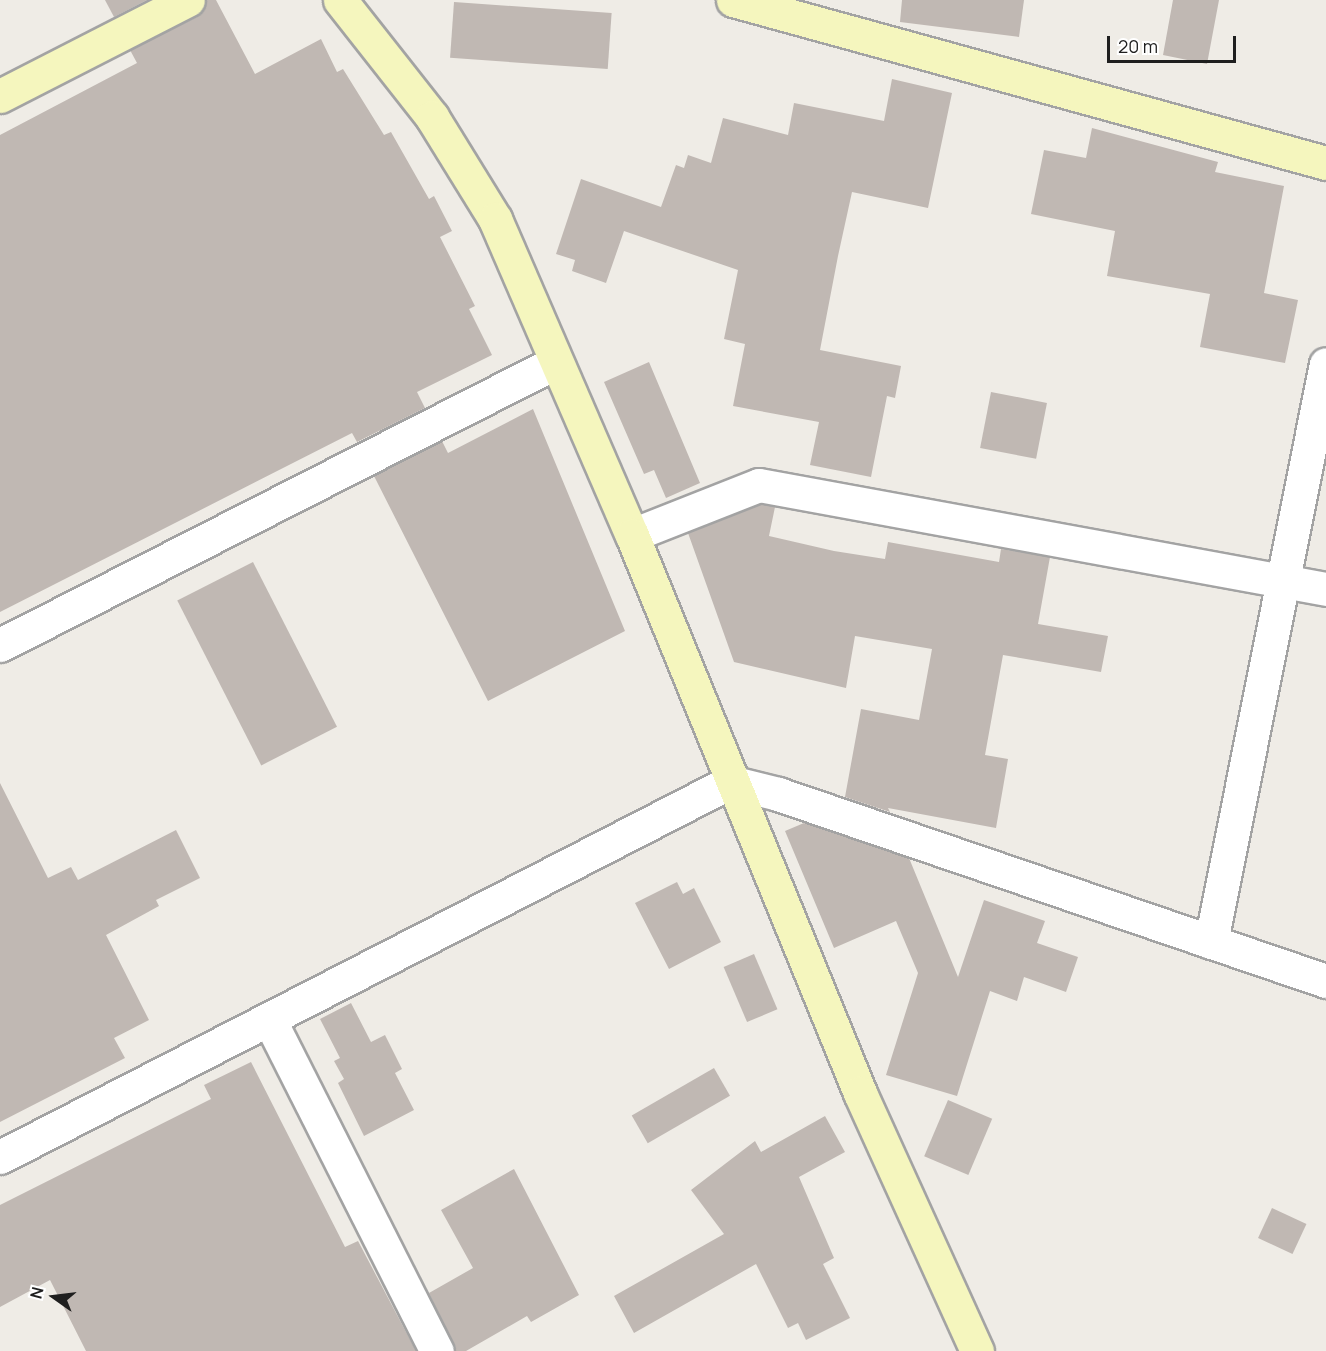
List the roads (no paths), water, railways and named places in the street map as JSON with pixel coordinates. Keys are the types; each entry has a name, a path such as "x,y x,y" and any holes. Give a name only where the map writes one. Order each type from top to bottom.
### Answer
{"street":[{"path":"0,96 188,0"},
{"path":"733,0 1326,163"},
{"path":"349,3 432,117 495,219 632,535 730,782 860,1093 977,1351"},
{"path":"0,645 556,362"},
{"path":"1211,942 1326,363"},
{"path":"632,535 759,485 1283,578 1326,589"},
{"path":"0,1157 730,782 778,794 1326,981"},
{"path":"269,1019 437,1351"}]}
